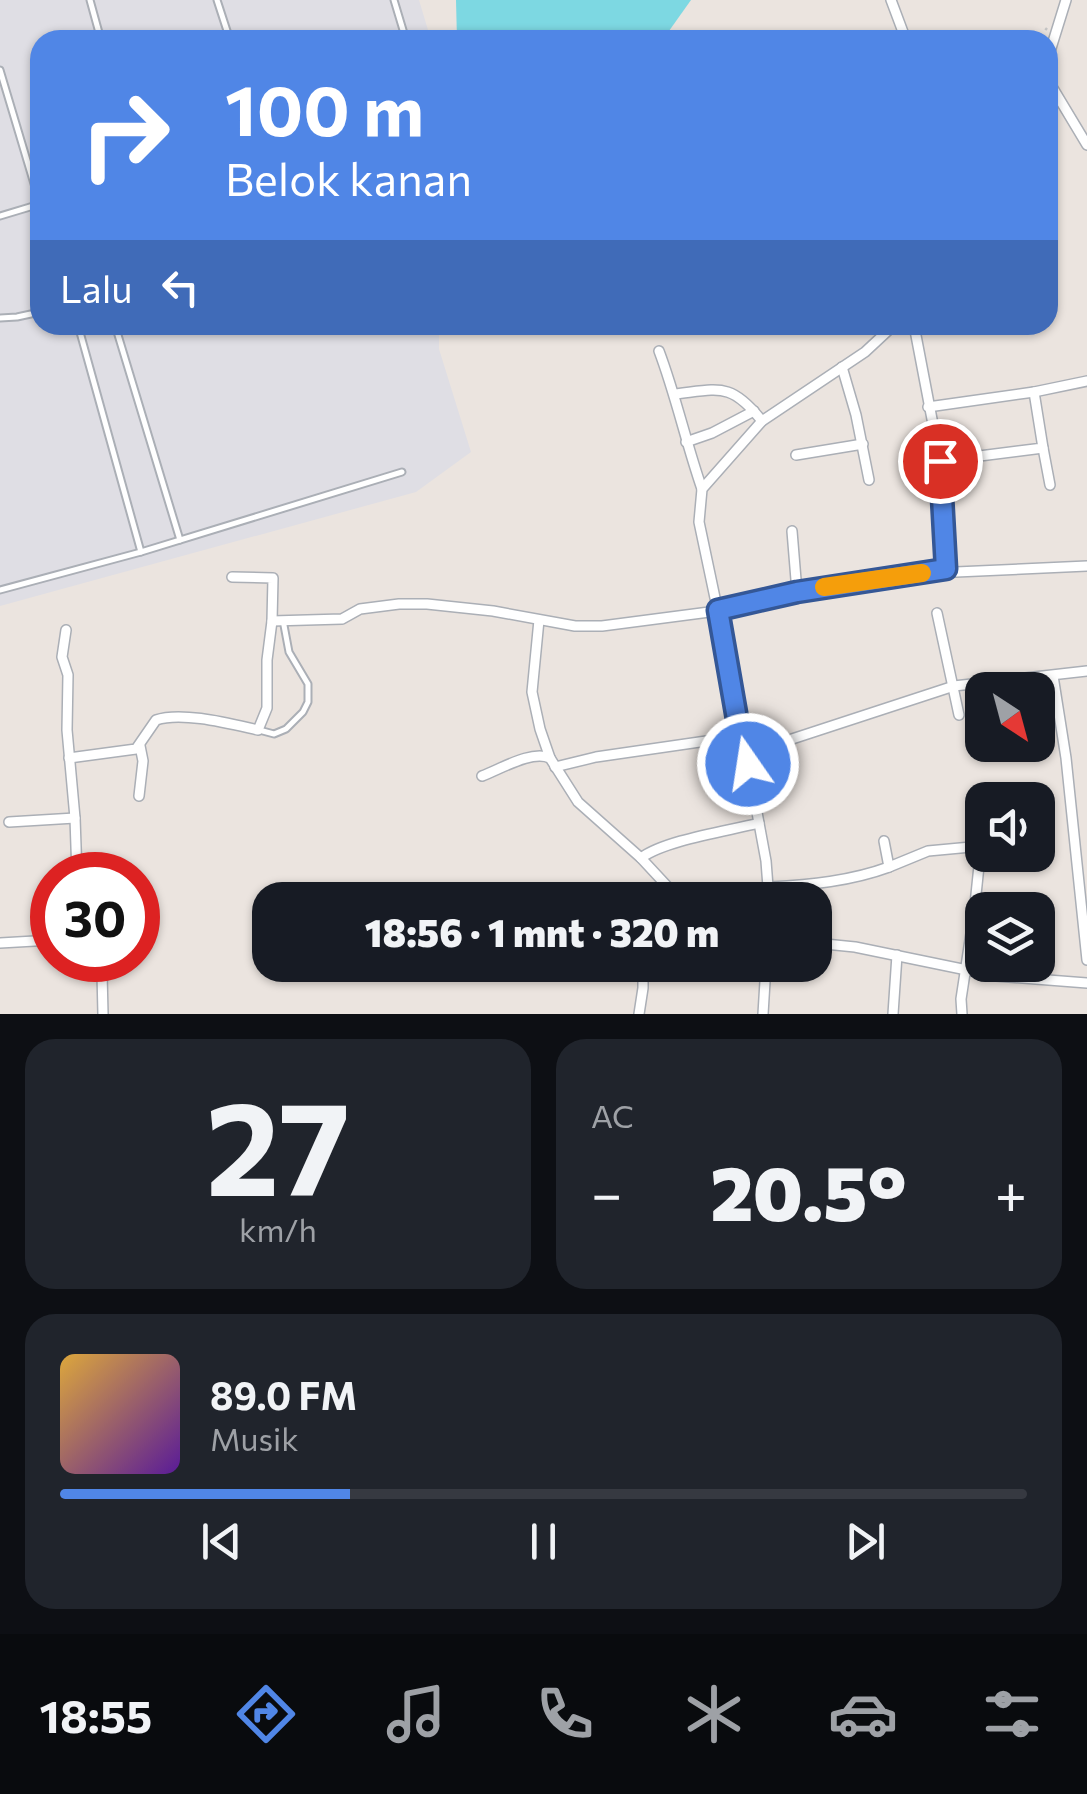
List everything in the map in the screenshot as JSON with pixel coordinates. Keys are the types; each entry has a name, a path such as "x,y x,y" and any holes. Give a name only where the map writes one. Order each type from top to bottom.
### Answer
{"street":[{"path":"891,0 902,30"},
{"path":"1057,30 1066,0"},
{"path":"1058,97 1087,145"},
{"path":"769,882 699,522 700,497 702,489 762,421 865,352 883,335"},
{"path":"916,335 940,461 946,569"},
{"path":"658,351 675,394 702,489"},
{"path":"842,367 869,480"},
{"path":"928,407 1087,381"},
{"path":"675,394 726,390 746,402 762,421"},
{"path":"1034,392 1050,486"},
{"path":"686,442 754,411"},
{"path":"796,455 863,444"},
{"path":"940,461 1042,448"},
{"path":"792,531 797,592"},
{"path":"278,621 342,619 360,610 427,604 575,626 602,626 718,610 797,592 946,569 956,572 1087,566"},
{"path":"68,758 140,746 156,720 171,716 258,730 267,708 266,660 278,621 273,578 232,576"},
{"path":"937,613 959,715"},
{"path":"540,620 532,692 552,762"},
{"path":"66,630 62,657 68,676 68,758 77,852"},
{"path":"1055,676 1087,671"},
{"path":"748,764 781,753 792,740 965,685"},
{"path":"1055,694 1083,885 1087,960"},
{"path":"552,762 740,736"},
{"path":"139,796 143,761 140,746"},
{"path":"482,776 544,754 578,802 663,882"},
{"path":"8,822 75,818"},
{"path":"641,858 679,843 759,823"},
{"path":"884,841 889,867"},
{"path":"827,882 870,874 928,851 971,847 980,856 976,892"},
{"path":"0,943 30,941"},
{"path":"832,945 965,971"},
{"path":"893,1014 897,955"},
{"path":"962,1014 965,977"},
{"path":"102,982 103,1014"},
{"path":"639,1014 644,982"},
{"path":"763,1014 765,982"},
{"path":"1047,982 1087,983"}],"lane":[{"path":"90,0 98,30"},
{"path":"217,0 227,30"},
{"path":"394,0 403,30"},
{"path":"0,70 30,170"},
{"path":"0,216 30,207"},
{"path":"0,318 30,314"},
{"path":"81,335 141,552"},
{"path":"119,335 180,540"},
{"path":"0,590 141,552 402,472"},
{"path":"258,730 274,734 286,730 308,702 308,684 289,652 278,621"}],"shaded area":[{"path":"0,0 419,0 428,30 30,30 30,335 439,335 439,349 471,452 416,492 0,606"}],"water":[{"path":"456,0 691,0 670,30 457,30"}],"slow traffic":[{"path":"824,587 922,573"}],"route":[{"path":"748,764 718,610 797,592 946,569 940,461"}]}
